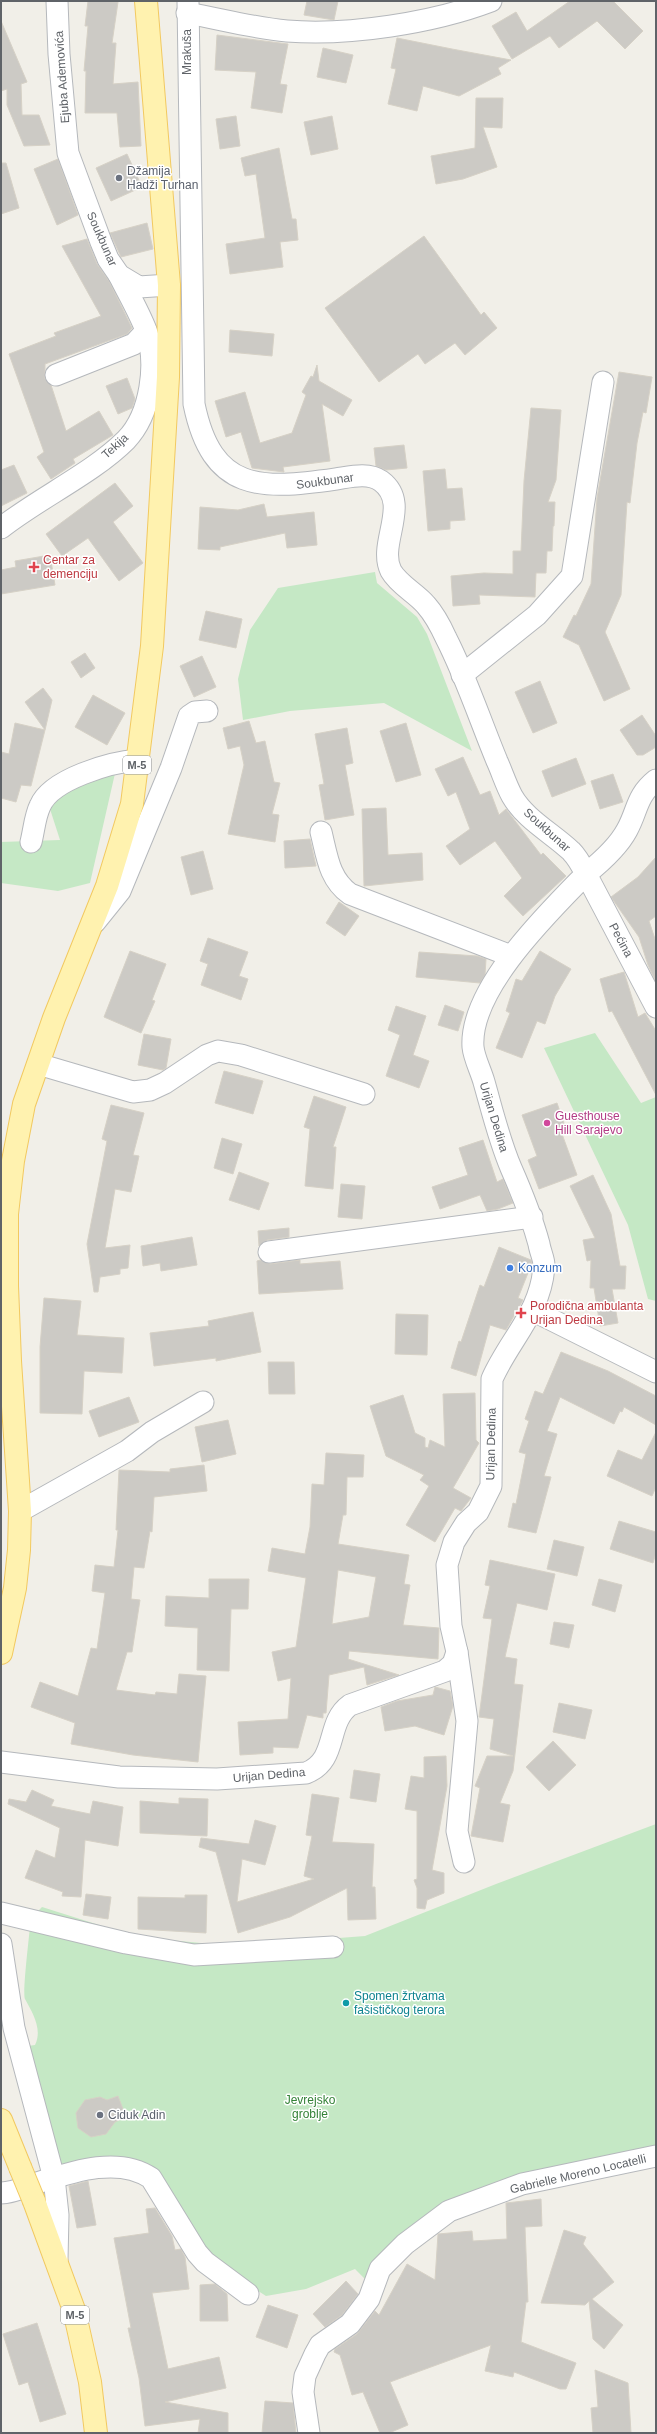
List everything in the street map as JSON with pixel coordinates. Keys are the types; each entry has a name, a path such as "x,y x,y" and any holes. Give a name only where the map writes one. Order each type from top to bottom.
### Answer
{"main road":[{"name":"M-5","path":"1,1653 15,1588 19,1550 20,1511 10,1361 7,1214 16,1147 24,1104 64,990 92,926 107,886 132,804 152,646 168,377 169,285 146,1"},
{"name":"M-5","path":"1,2120 57,2260 74,2310 90,2382 96,2433"}],"street":[{"name":"Ejuba Ademovića","path":"57,1 59,54 68,153"},
{"name":"Mrakuša","path":"194,374 188,7 263,27 318,32 427,20 491,1"},
{"name":"Soukbunar","path":"68,153 108,259 119,276 139,287 169,285"},
{"name":"Tekija","path":"1,528 95,464 126,440 139,420 150,384 151,354 146,331 119,276"},
{"path":"56,375 134,344 146,331"},
{"name":"Soukbunar","path":"194,374 194,404 198,425 203,438 229,473 253,483 277,485 293,485 358,476 370,477 380,481 388,489 393,500 394,514 388,559 391,570 433,615 447,638 512,797 536,822 572,852 586,874"},
{"path":"168,377 194,374"},
{"path":"462,675 537,615 572,576 603,382"},
{"path":"92,926 120,892 172,768 189,716 195,712 207,711"},
{"path":"31,842 40,805 49,791 67,781 103,768 124,761 138,760"},
{"path":"586,874 604,859 627,831 637,802 646,788 656,780"},
{"path":"322,832 330,870 335,880 350,894 421,920 511,956"},
{"name":"Urijan Dedina","path":"1,1762 119,1777 217,1780 306,1773 317,1769 328,1753 337,1719 344,1709 350,1705 445,1671 453,1664 457,1652 451,1626 447,1565 454,1542 466,1523 478,1512 491,1486 492,1379 499,1364 518,1337 532,1310 541,1283 544,1264 532,1217 506,1158 474,1047 476,1027 484,1000 511,956 554,907 586,874"},
{"name":"Pećina","path":"586,874 656,1007"},
{"path":"38,1064 133,1092 150,1090 165,1083 207,1055 218,1051 241,1055 364,1094"},
{"path":"269,1252 532,1217"},
{"path":"532,1310 656,1372"},
{"path":"20,1511 127,1451 152,1432 204,1402"},
{"path":"457,1652 467,1721 457,1831 464,1862"},
{"path":"1,1914 126,1943 194,1955 333,1947"},
{"path":"1,1944 14,2028 54,2178 58,2215 57,2260"},
{"name":"Gabrielle Moreno Locatelli","path":"309,2433 303,2392 305,2376 315,2354 320,2345 350,2324 369,2299 380,2269 405,2244 449,2211 522,2184 656,2156"},
{"path":"1,2194 54,2178 110,2167 139,2170 150,2178 201,2257 248,2294"}],"green space":[{"path":"375,572 377,583 417,617 427,634 472,751 384,703 290,711 243,720 238,679 250,630 278,588"},
{"path":"116,769 90,883 58,891 1,883 1,842 60,840 50,809 66,783"},
{"path":"595,1033 641,1103 656,1097 656,1301 648,1299 628,1225 544,1048"},
{"name":"Jevrejsko groblje","path":"656,1824 656,2145 494,2185 369,2283 355,2269 306,2289 266,2296 202,2254 155,2170 67,2166 57,2161 28,2046 35,2045 37,2039 38,2033 36,2021 24,1995 31,1918 42,1907 137,1937 233,1946 365,1936 496,1884"}],"building":[{"path":"88,1 118,2 112,43 116,43 113,84 138,82 141,146 120,147 117,113 85,113 86,71 84,71 88,26 85,26"},
{"path":"307,1 338,1 334,20 304,15"},
{"path":"570,1 613,1 643,31 625,49 597,21 559,48 550,36 512,59 492,26 516,12 527,31"},
{"path":"1,21 27,82 21,84 22,115 39,115 50,145 24,146 7,105 7,89 1,91"},
{"path":"217,35 288,44 280,84 287,85 282,113 251,108 256,72 215,70"},
{"path":"397,38 511,60 498,68 501,74 459,96 423,86 417,111 388,104 396,69 391,68"},
{"path":"323,48 353,55 346,83 317,77"},
{"path":"476,98 503,98 502,128 483,127 497,167 463,179 436,184 431,156 475,148"},
{"path":"236,116 240,146 220,149 216,119"},
{"path":"332,116 338,149 311,155 304,122"},
{"path":"279,148 292,219 296,219 298,240 280,242 283,267 230,274 226,244 265,238 256,174 245,176 241,158"},
{"name":"Džamija Hadži Turhan","path":"127,154 142,187 111,201 96,168"},
{"path":"58,159 78,215 57,225 34,169"},
{"path":"1,163 6,163 19,208 1,214"},
{"path":"147,223 153,249 121,257 110,233"},
{"path":"424,236 481,315 484,312 497,328 465,355 455,343 425,364 418,354 379,382 325,308"},
{"path":"87,239 97,264 109,281 132,328 127,334 45,364 45,379 51,385 66,431 99,411 113,435 73,459 75,463 51,479 37,457 44,452 9,354 56,336 54,333 101,316 62,246"},
{"path":"230,330 274,334 272,356 229,352"},
{"path":"317,365 319,381 352,400 343,416 322,404 330,461 283,467 284,472 252,468 241,432 226,437 215,401 245,392 260,443 292,433 306,395 302,392 311,376 313,377"},
{"path":"619,372 652,377 646,413 643,412 637,443 630,503 627,502 621,595 605,632 630,689 604,701 579,645 563,637 574,615 576,616 591,584 597,498"},
{"path":"127,378 135,399 132,408 118,414 106,386"},
{"path":"531,408 561,410 556,480 548,502 555,502 552,551 547,551 546,573 536,573 535,597 479,595 480,604 453,606 451,576 484,573 513,574 513,551 521,551 524,481"},
{"path":"404,445 407,468 386,470 376,466 374,448"},
{"path":"14,465 27,493 1,506 1,470"},
{"path":"445,469 447,489 462,488 465,520 450,521 450,529 428,531 423,471"},
{"path":"115,483 133,506 113,522 143,563 119,581 88,538 62,556 46,534"},
{"path":"264,504 267,517 314,512 317,545 287,548 285,533 220,547 220,550 198,549 200,507 238,510"},
{"path":"50,555 55,585 1,594 1,570 16,567 15,561"},
{"path":"206,611 242,619 236,648 199,640"},
{"path":"85,653 95,668 81,678 71,662"},
{"path":"202,656 216,687 194,697 180,666"},
{"path":"540,681 557,723 533,733 515,692"},
{"path":"43,688 52,700 45,730 25,702"},
{"path":"93,695 125,713 107,745 75,727"},
{"path":"642,715 656,736 656,747 643,755 637,755 620,730"},
{"path":"249,721 256,743 265,741 274,782 280,783 272,814 279,815 275,842 228,834 244,765 240,746 228,749 223,728"},
{"path":"15,723 45,730 31,786 21,785 16,802 1,798 1,752 9,754"},
{"path":"406,723 421,775 396,782 380,731"},
{"path":"347,728 353,763 345,765 354,815 325,820 319,785 324,784 315,734"},
{"path":"463,757 480,795 490,791 499,815 506,809 541,855 543,853 566,876 523,916 504,896 522,878 495,841 460,865 446,846 470,829 456,792 448,796 435,769"},
{"path":"576,758 586,784 552,797 542,771"},
{"path":"613,774 623,802 600,809 591,781"},
{"path":"386,808 388,855 422,853 423,880 364,886 362,809"},
{"path":"310,839 316,866 285,868 284,841"},
{"path":"203,851 213,889 191,895 181,857"},
{"path":"656,857 656,916 649,921 656,942 655,980 648,965 639,937 611,897 638,877"},
{"path":"339,902 359,916 345,936 326,923"},
{"path":"208,938 248,952 239,976 248,979 241,1000 201,985 208,964 200,961"},
{"path":"130,951 166,964 152,1000 155,1001 141,1033 104,1017"},
{"path":"540,951 571,969 555,996 545,1024 537,1021 522,1058 496,1048 510,1013 506,1011 516,979 522,981"},
{"path":"419,952 477,956 486,959 485,975 480,983 416,977"},
{"path":"624,972 638,1017 645,1013 656,1031 656,1095 612,1011 609,1012 600,979"},
{"path":"445,1005 464,1012 458,1031 438,1025"},
{"path":"396,1006 426,1016 413,1055 429,1061 419,1088 386,1076 400,1035 388,1030"},
{"path":"144,1034 171,1039 166,1068 163,1070 138,1065"},
{"path":"224,1071 263,1081 253,1114 215,1103"},
{"path":"314,1096 346,1107 333,1147 336,1147 333,1189 305,1186 310,1129 304,1127"},
{"path":"557,1103 567,1132 562,1134 577,1175 539,1189 528,1160 537,1156 522,1115"},
{"path":"111,1105 144,1113 133,1155 139,1156 131,1192 115,1189 105,1248 130,1245 128,1268 120,1269 120,1274 100,1277 98,1292 94,1292 87,1244 107,1141 102,1139"},
{"path":"222,1138 242,1144 233,1174 214,1168"},
{"path":"483,1140 497,1182 503,1179 513,1203 498,1209 487,1211 480,1195 440,1209 432,1187 468,1175 459,1148"},
{"path":"239,1172 269,1183 259,1210 229,1200"},
{"path":"593,1175 611,1214 620,1266 626,1266 625,1289 612,1289 618,1323 600,1326 594,1288 590,1288 591,1260 587,1261 583,1240 595,1238 570,1186"},
{"path":"341,1184 365,1186 362,1219 338,1217"},
{"path":"289,1228 289,1237 267,1240 259,1246 258,1231"},
{"path":"192,1237 197,1265 161,1271 160,1263 143,1266 141,1246"},
{"path":"499,1247 531,1260 532,1263 518,1298 523,1300 506,1330 490,1325 476,1376 451,1368 459,1341 461,1342 480,1285 484,1287"},
{"path":"260,1260 270,1264 300,1260 300,1264 340,1261 343,1289 259,1294 257,1261"},
{"path":"44,1298 81,1301 77,1335 124,1338 122,1373 84,1371 82,1414 40,1413 40,1347"},
{"path":"253,1312 261,1352 216,1361 216,1358 154,1366 150,1333 209,1326 208,1321"},
{"path":"396,1314 428,1315 427,1355 395,1354"},
{"path":"561,1352 608,1371 656,1396 656,1425 624,1407 622,1412 620,1411 614,1424 560,1397 547,1431 557,1434 544,1476 551,1477 536,1533 508,1527 513,1503 516,1504 526,1454 519,1452 529,1421 525,1419 535,1391 543,1394"},
{"path":"268,1362 294,1362 295,1394 269,1394"},
{"path":"475,1393 476,1440 479,1443 453,1488 471,1498 461,1511 455,1508 435,1542 406,1525 429,1486 420,1480 424,1475 386,1456 370,1406 403,1395 415,1433 425,1438 425,1447 428,1448 430,1440 445,1447 443,1394"},
{"path":"129,1397 139,1422 99,1437 89,1411"},
{"path":"228,1420 236,1454 202,1462 195,1427"},
{"path":"656,1432 656,1487 652,1496 607,1476 618,1450 642,1460"},
{"path":"326,1453 364,1455 363,1477 347,1477 346,1515 343,1515 338,1544 409,1555 404,1584 410,1585 403,1625 439,1628 438,1659 349,1651 348,1659 399,1675 367,1685 364,1667 329,1675 326,1713 323,1713 323,1718 307,1715 298,1748 273,1747 273,1753 240,1755 238,1722 288,1719 291,1678 278,1681 272,1652 296,1647 306,1578 268,1571 272,1548 305,1554 310,1527 312,1484 324,1485","holes":["338,1570 376,1577 369,1617 332,1624"]},
{"path":"204,1465 207,1491 154,1497 152,1532 150,1531 144,1568 134,1567 131,1599 140,1600 132,1652 127,1652 116,1690 155,1695 156,1692 177,1694 179,1674 206,1676 198,1762 133,1755 71,1744 75,1723 31,1707 40,1682 78,1696 91,1648 97,1649 105,1593 92,1591 95,1565 114,1567 118,1530 116,1530 119,1470 170,1472 170,1469"},
{"path":"619,1521 656,1532 656,1553 653,1563 610,1549"},
{"path":"554,1540 584,1547 577,1576 547,1569"},
{"path":"490,1560 555,1574 547,1610 517,1603 505,1657 517,1659 514,1684 523,1685 513,1771 500,1803 510,1805 503,1842 471,1836 480,1788 475,1786 487,1756 513,1756 490,1749 494,1719 479,1717 492,1619 483,1618 490,1586 485,1585"},
{"path":"209,1579 249,1579 248,1609 231,1609 229,1671 197,1670 198,1628 165,1626 166,1596 209,1598"},
{"path":"599,1579 622,1585 615,1612 592,1605"},
{"path":"554,1622 574,1625 569,1648 550,1644"},
{"path":"435,1687 450,1691 453,1706 444,1735 415,1726 385,1731 381,1707 397,1701 433,1695"},
{"path":"559,1703 592,1710 585,1739 553,1732"},
{"path":"553,1741 576,1765 549,1791 526,1767"},
{"path":"446,1756 447,1786 432,1870 444,1873 444,1893 427,1900 425,1909 417,1908 417,1888 414,1880 417,1879 417,1811 405,1809 411,1776 424,1778 424,1757"},
{"path":"354,1770 380,1774 376,1802 350,1798"},
{"path":"32,1790 54,1800 51,1806 90,1814 93,1801 123,1807 118,1846 85,1840 81,1897 62,1896 63,1892 25,1878 36,1850 55,1858 60,1828 8,1804 9,1799 26,1802"},
{"path":"312,1794 339,1798 332,1842 374,1844 372,1887 375,1887 376,1919 348,1920 347,1888 290,1917 238,1933 216,1852 199,1847 201,1838 249,1844 255,1820 276,1826 265,1865 242,1859 237,1902 314,1879 304,1876 312,1836 306,1835"},
{"path":"179,1798 208,1799 207,1836 140,1833 140,1801 179,1804"},
{"path":"86,1894 111,1897 108,1919 83,1915"},
{"path":"185,1895 207,1895 206,1933 138,1929 138,1897 185,1898"},
{"name":"Ciduk Adin","path":"118,2096 126,2117 115,2122 106,2134 91,2137 78,2128 76,2113 85,2100 100,2097 107,2100"},
{"path":"88,2181 96,2225 77,2228 69,2186"},
{"path":"541,2199 542,2226 525,2227 528,2302 526,2302 521,2342 576,2363 566,2389 560,2389 514,2372 513,2377 485,2371 491,2345 390,2382 408,2425 389,2433 380,2433 363,2392 352,2395 340,2355 334,2352 335,2349 357,2334 375,2311 379,2315 407,2264 435,2280 438,2234 472,2231 473,2241 507,2239 506,2203"},
{"path":"155,2208 172,2236 175,2250 181,2249 185,2257 189,2289 152,2293 168,2369 219,2357 226,2388 165,2402 228,2413 228,2433 198,2433 200,2419 145,2426 139,2378 128,2328 131,2328 114,2238 149,2233 146,2209"},
{"path":"564,2230 586,2237 583,2244 614,2282 592,2299 623,2325 604,2349 593,2339 589,2301 585,2305 541,2303"},
{"path":"346,2281 358,2294 342,2315 325,2327 313,2314"},
{"path":"215,2284 227,2294 228,2321 200,2321 200,2285"},
{"path":"268,2305 298,2315 287,2348 256,2337"},
{"path":"37,2323 66,2414 40,2422 28,2382 19,2385 3,2334"},
{"path":"595,2370 628,2383 631,2433 593,2433 591,2408 598,2407"},
{"path":"265,2401 293,2403 296,2433 262,2433"}],"place":[{"name":"Džamija Hadži Turhan","path":"119,178"},
{"name":"Centar za demenciju","path":"34,567"},
{"name":"Guesthouse Hill Sarajevo","path":"547,1123"},
{"name":"Konzum","path":"510,1268"},
{"name":"Porodična ambulanta Urijan Dedina","path":"521,1313"},
{"name":"Spomen žrtvama fašističkog terora","path":"346,2003"},
{"name":"Ciduk Adin","path":"100,2115"}]}
